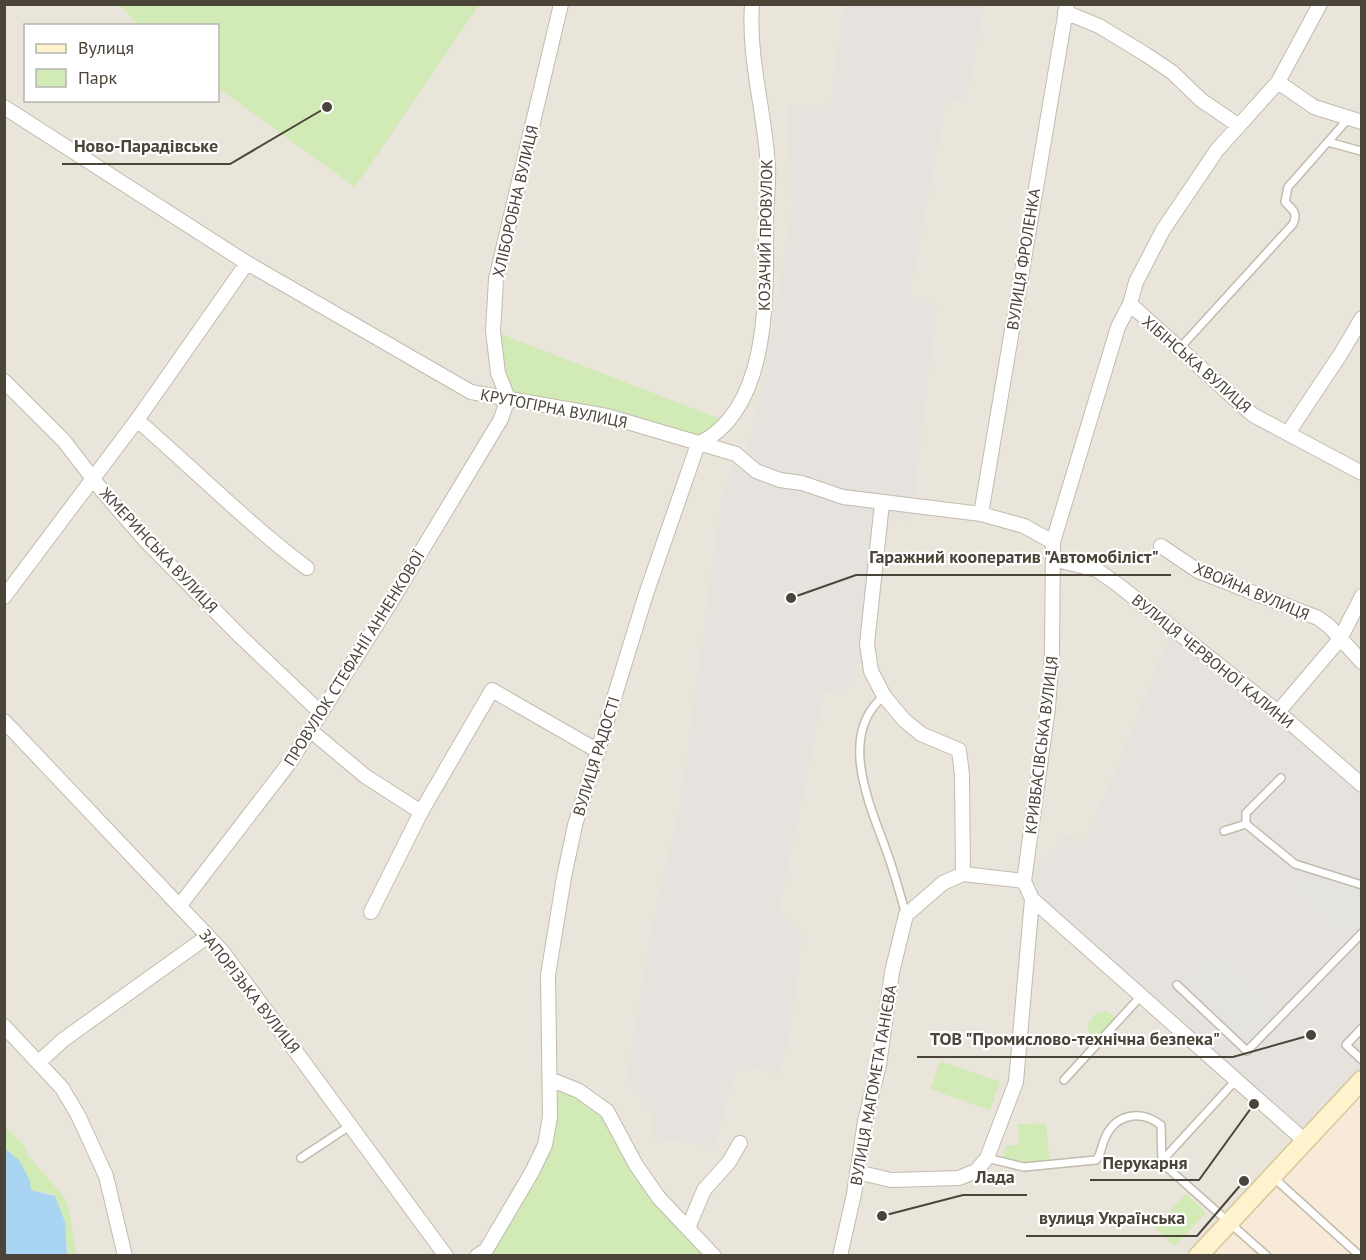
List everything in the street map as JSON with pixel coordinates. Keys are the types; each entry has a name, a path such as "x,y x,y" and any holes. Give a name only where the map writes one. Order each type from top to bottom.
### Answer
{"main road":[{"path":"1198,1256 1362,1080"}],"street":[{"name":"ХЛІБОРОБНА ВУЛИЦЯ","path":"508,398 498,373 493,331 496,279 561,4"},
{"name":"КОЗАЧИЙ ПРОВУЛОК","path":"698,444 714,436 736,409 757,354 766,307 768,168 753,51 752,4"},
{"name":"КРИВБАСІВСЬКА ВУЛИЦЯ","path":"1024,881 1048,708 1052,652 1053,542 1071,491 1118,327 1130,304 1136,282 1163,230 1217,150 1278,82 1320,4"},
{"path":"1066,8 1172,72 1201,100 1239,126"},
{"name":"ВУЛИЦЯ ФРОЛЕНКА","path":"981,514 1066,8"},
{"path":"1278,82 1314,107 1355,121"},
{"name":"КРУТОГІРНА ВУЛИЦЯ","path":"4,107 247,263 445,378 481,395 601,414 736,454 756,471 780,480 802,483 843,497 981,514 1024,526 1053,542"},
{"path":"4,597 137,420 247,263"},
{"name":"ХІБІНСЬКА ВУЛИЦЯ","path":"1130,304 1179,350 1217,379 1242,406 1362,472"},
{"path":"1288,433 1362,318"},
{"name":"ЖМЕРИНСЬКА ВУЛИЦЯ","path":"4,381 64,441 93,479 169,564 321,713"},
{"name":"ПРОВУЛОК СТЕФАНІЇ АННЕНКОВОЇ","path":"180,905 270,789 321,713 495,429 508,398"},
{"path":"137,420 183,459 244,519 307,568"},
{"name":"ВУЛИЦЯ РАДОСТІ","path":"477,1256 486,1250 543,1151 550,1117 548,975 550,952 575,825 646,594 698,444"},
{"path":"882,503 867,644 870,671 884,696 904,720 921,735 959,750 962,760 963,874"},
{"name":"ХВОЙНА ВУЛИЦЯ","path":"1161,546 1198,571 1318,618 1329,626 1362,662"},
{"name":"ВУЛИЦЯ ЧЕРВОНОЇ КАЛИНИ","path":"1053,558 1097,570 1117,584 1278,712 1362,785"},
{"path":"1278,712 1340,639 1362,596"},
{"path":"371,912 421,812 492,690 598,751"},
{"name":"ЗАПОРІЗЬКА ВУЛИЦЯ","path":"4,721 180,905 244,978 446,1256"},
{"path":"310,730 365,776 421,812"},
{"path":"906,915 943,884 963,874 1024,881 1032,899 1305,1141"},
{"path":"857,1172 891,1180 958,1179 976,1171 987,1158 1016,1082 1032,899"},
{"name":"ВУЛИЦЯ МАГОМЕТА ГАНІЄВА","path":"840,1256 865,1121 879,1065 892,972 906,915"},
{"path":"39,1062 63,1040 208,936"},
{"path":"4,1026 62,1089 97,1152 106,1176 125,1256"},
{"path":"550,1079 588,1096 607,1112 636,1165 659,1198 714,1256"},
{"path":"688,1228 704,1190 729,1162 740,1143"}],"lane":[{"path":"1179,350 1293,224 1296,218 1294,211 1285,202 1288,187 1328,142 1355,121"},
{"path":"1328,142 1361,151"},
{"path":"884,696 873,705 866,720 861,749 862,775 906,915"},
{"path":"1246,824 1246,813 1281,778"},
{"path":"1224,831 1246,824"},
{"path":"1246,824 1295,864 1362,885"},
{"path":"1177,985 1247,1051 1362,933"},
{"path":"1064,1080 1141,996"},
{"path":"1362,1028 1346,1045 1362,1060"},
{"path":"1161,1162 1236,1080"},
{"path":"987,1158 1024,1167 1096,1160 1100,1156 1106,1135 1113,1126 1129,1117 1149,1116 1161,1125 1161,1162 1267,1256"},
{"path":"301,1158 351,1125"},
{"path":"1272,1176 1360,1256"}],"shaded area":[{"path":"5,5 1361,5 1361,1080 1198,1255 5,1256"},
{"path":"844,5 984,5 966,102 947,99 909,297 937,305 911,521 887,517 870,641 845,695 824,692 779,911 803,935 789,1038 779,1075 750,1065 737,1070 713,1147 653,1137 653,1112 626,1082 654,917 680,807 721,500 736,454 746,461 771,340 792,209 787,104 830,107"},
{"path":"1173,626 1361,785 1361,1080 1305,1141 1032,899 1024,881 1067,834 1083,844 1114,776"},
{"path":"1295,864 1361,885 1361,933 1350,945 1281,881"},
{"path":"1214,946 1284,1012 1247,1051 1177,985"},
{"path":"1361,1080 1361,1255 1198,1256"}],"green space":[{"path":"120,5 479,5 355,187 219,89 219,24 137,24"},
{"path":"493,331 728,422 698,444 508,398"},
{"path":"1106,1011 1120,1020 1098,1043 1089,1033 1088,1024 1095,1014"},
{"path":"940,1061 1000,1082 990,1110 930,1089"},
{"path":"550,1079 597,1102 636,1165 714,1256 477,1256 543,1151"},
{"path":"1046,1123 1050,1165 1024,1167 1001,1162 1006,1146 1019,1145 1018,1124"},
{"path":"4,1125 24,1145 29,1157 62,1194 69,1208 76,1255 67,1255 65,1222 50,1194 31,1190 26,1175 5,1148"},
{"path":"1186,1194 1206,1213 1174,1246 1154,1227"}],"water":[{"path":"4,1148 19,1160 30,1181 31,1190 55,1196 65,1222 67,1255 5,1255"}],"place":[{"name":"Ново-Парадівське","path":"327,107"},
{"name":"Гаражний кооператив \"Автомобіліст\"","path":"791,598"},
{"name":"ТОВ \"Промислово-технічна безпека\"","path":"1311,1035"},
{"name":"Перукарня","path":"1254,1104"},
{"name":"вулиця Українська","path":"1244,1181"},
{"name":"Лада","path":"882,1216"}]}
